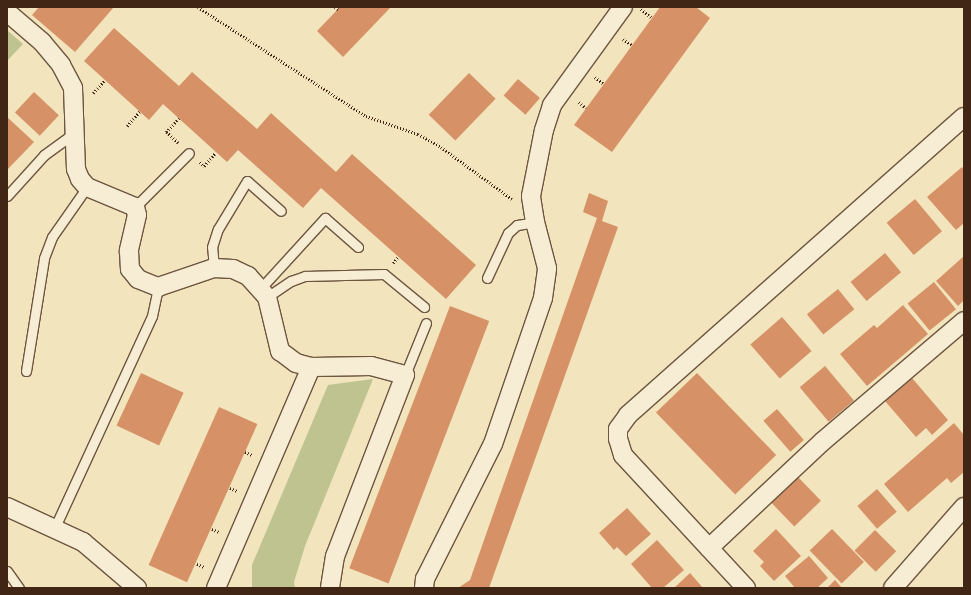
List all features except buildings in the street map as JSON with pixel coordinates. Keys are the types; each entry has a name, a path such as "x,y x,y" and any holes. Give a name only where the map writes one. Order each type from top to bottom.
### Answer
{"street":[{"path":"424,588 425,580 493,444 543,298 547,268 534,218 531,196 534,172 552,105 623,7"},
{"path":"7,12 42,42 61,65 73,88 76,169 87,187 135,206 137,216 129,251 130,269 138,279 158,288 214,268 232,269 248,276 264,292 280,351 296,363 311,368 372,366 405,375 335,556 330,588"},
{"path":"746,588 623,455 618,439 618,429 628,415 964,117"},
{"path":"709,548 823,441 964,321"},
{"path":"216,588 311,368"},
{"path":"7,507 55,527 83,542 137,588"},
{"path":"893,588 964,507"}],"lane":[{"path":"7,196 44,155 74,133"},
{"path":"135,206 189,153"},
{"path":"214,268 212,247 218,229 247,181 281,211"},
{"path":"26,371 44,258 52,237 87,187"},
{"path":"264,292 325,218 358,248"},
{"path":"487,278 508,233 517,225 534,218"},
{"path":"264,292 305,276 384,274 424,308"},
{"path":"55,527 152,316 158,288"},
{"path":"405,375 426,323"},
{"path":"7,571 19,588"}],"path":[{"path":"198,7 366,116 418,134 442,147 534,218"},
{"path":"638,7 652,18"},
{"path":"92,94 105,80"},
{"path":"127,126 140,111"}],"green space":[{"path":"7,30 23,44 7,61"},
{"path":"373,379 305,546 294,582 295,588 252,588 252,565 328,385"}]}
